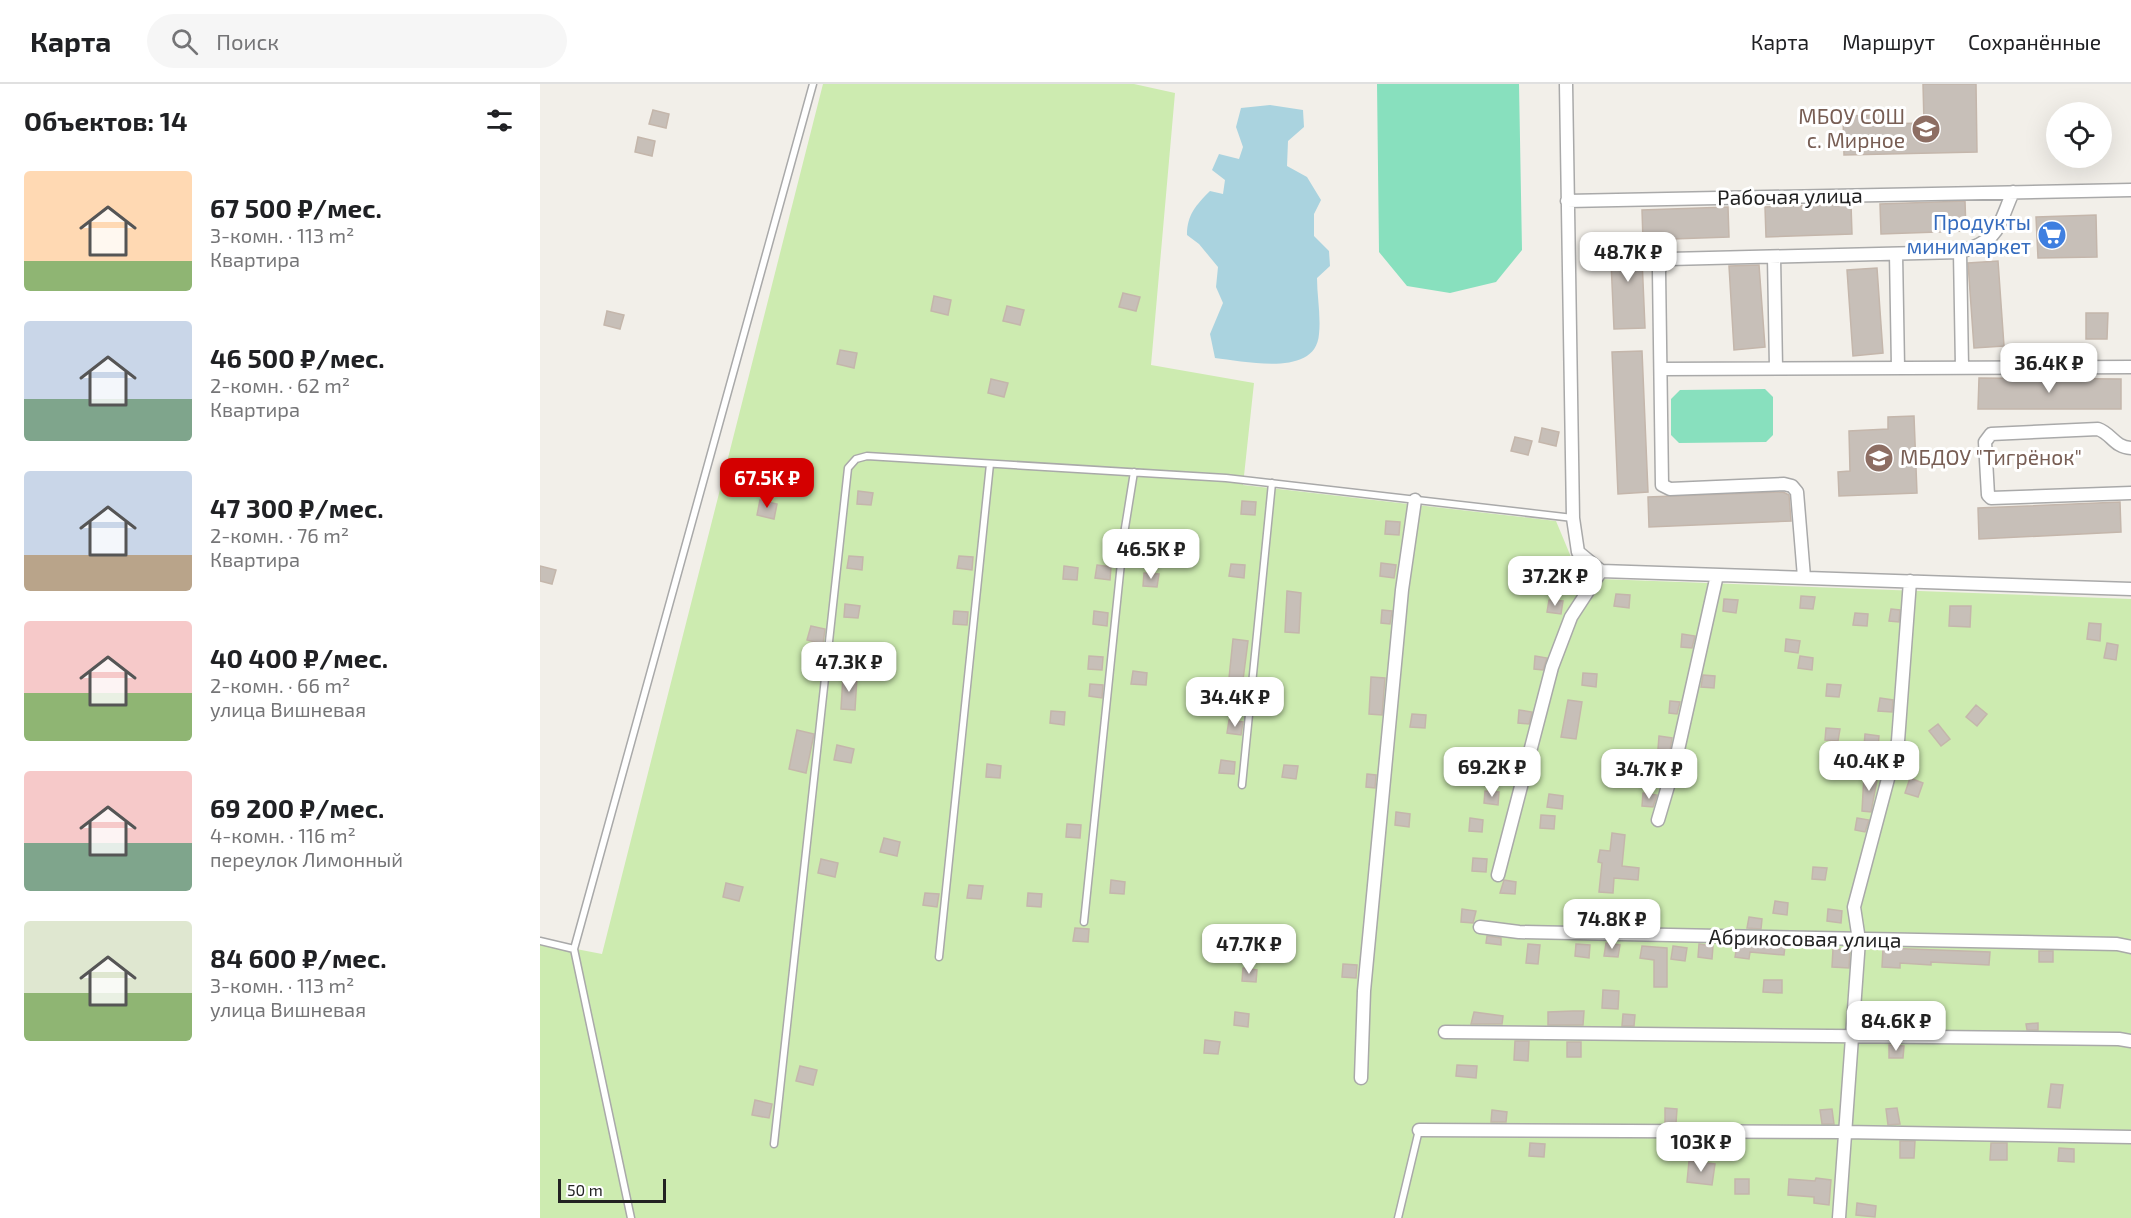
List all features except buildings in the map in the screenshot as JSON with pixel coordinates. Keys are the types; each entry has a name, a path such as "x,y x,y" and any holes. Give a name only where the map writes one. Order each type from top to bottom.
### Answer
{"street":[{"path":"1566,84 1573,518 1578,552 1601,570 2131,589"},
{"name":"Рабочая улица","path":"1567,201 2131,190"},
{"path":"1804,577 1797,492 1792,486 1784,484 1670,489 1662,485 1659,271 1662,261 1960,252 1994,237 2013,192"},
{"path":"1960,252 1962,367"},
{"path":"1896,254 1898,367"},
{"path":"1774,257 1776,368"},
{"path":"1662,369 2131,367"},
{"path":"2131,448 2118,446 2108,434 2098,429 1991,434 1985,442 1988,495 1991,498 2131,493"},
{"path":"1361,1078 1364,991 1371,912 1402,590 1414,500"},
{"path":"1498,875 1552,667 1571,617 1601,570"},
{"path":"1658,820 1676,759 1717,574"},
{"path":"1839,1218 1859,940 1854,907 1898,741 1910,581"},
{"name":"Абрикосовая улица","path":"1480,927 1519,932 2117,944 2131,947"},
{"path":"1445,1032 2131,1041"},
{"path":"1419,1130 1844,1132 2131,1137"}],"lane":[{"path":"631,1218 574,949 813,84"},
{"path":"774,1144 848,468 856,459 867,456 1272,483 1573,518"},
{"path":"939,957 990,464"},
{"path":"1084,922 1124,534 1134,472"},
{"path":"1242,785 1272,483"},
{"path":"540,941 574,949"},
{"path":"1398,1218 1419,1130"}],"green space":[{"path":"823,84 1134,84 1175,93 1151,365 1254,383 1243,485 1556,521 1571,557 1601,579 2131,599 2131,1218 540,1218 540,942 602,954"},
{"path":"1377,84 1519,84 1522,250 1496,282 1450,293 1407,286 1379,252"},
{"path":"1765,389 1773,397 1773,435 1766,442 1679,443 1671,435 1671,399 1680,390"}],"water":[{"path":"1270,105 1303,110 1304,127 1288,141 1287,166 1307,177 1321,200 1314,214 1314,236 1329,251 1330,266 1317,278 1320,320 1315,348 1306,357 1293,362 1277,364 1215,358 1210,334 1223,303 1216,287 1218,267 1199,244 1187,235 1191,216 1210,191 1223,194 1225,180 1212,170 1219,154 1239,159 1243,147 1236,127 1241,108"}],"place":[{"name":"МБОУ СОШ с. Мирное","path":"1926,129"},
{"name":"Продукты минимаркет","path":"2052,235"},
{"name":"МБДОУ \"Тигрёнок\"","path":"1879,458"}]}
